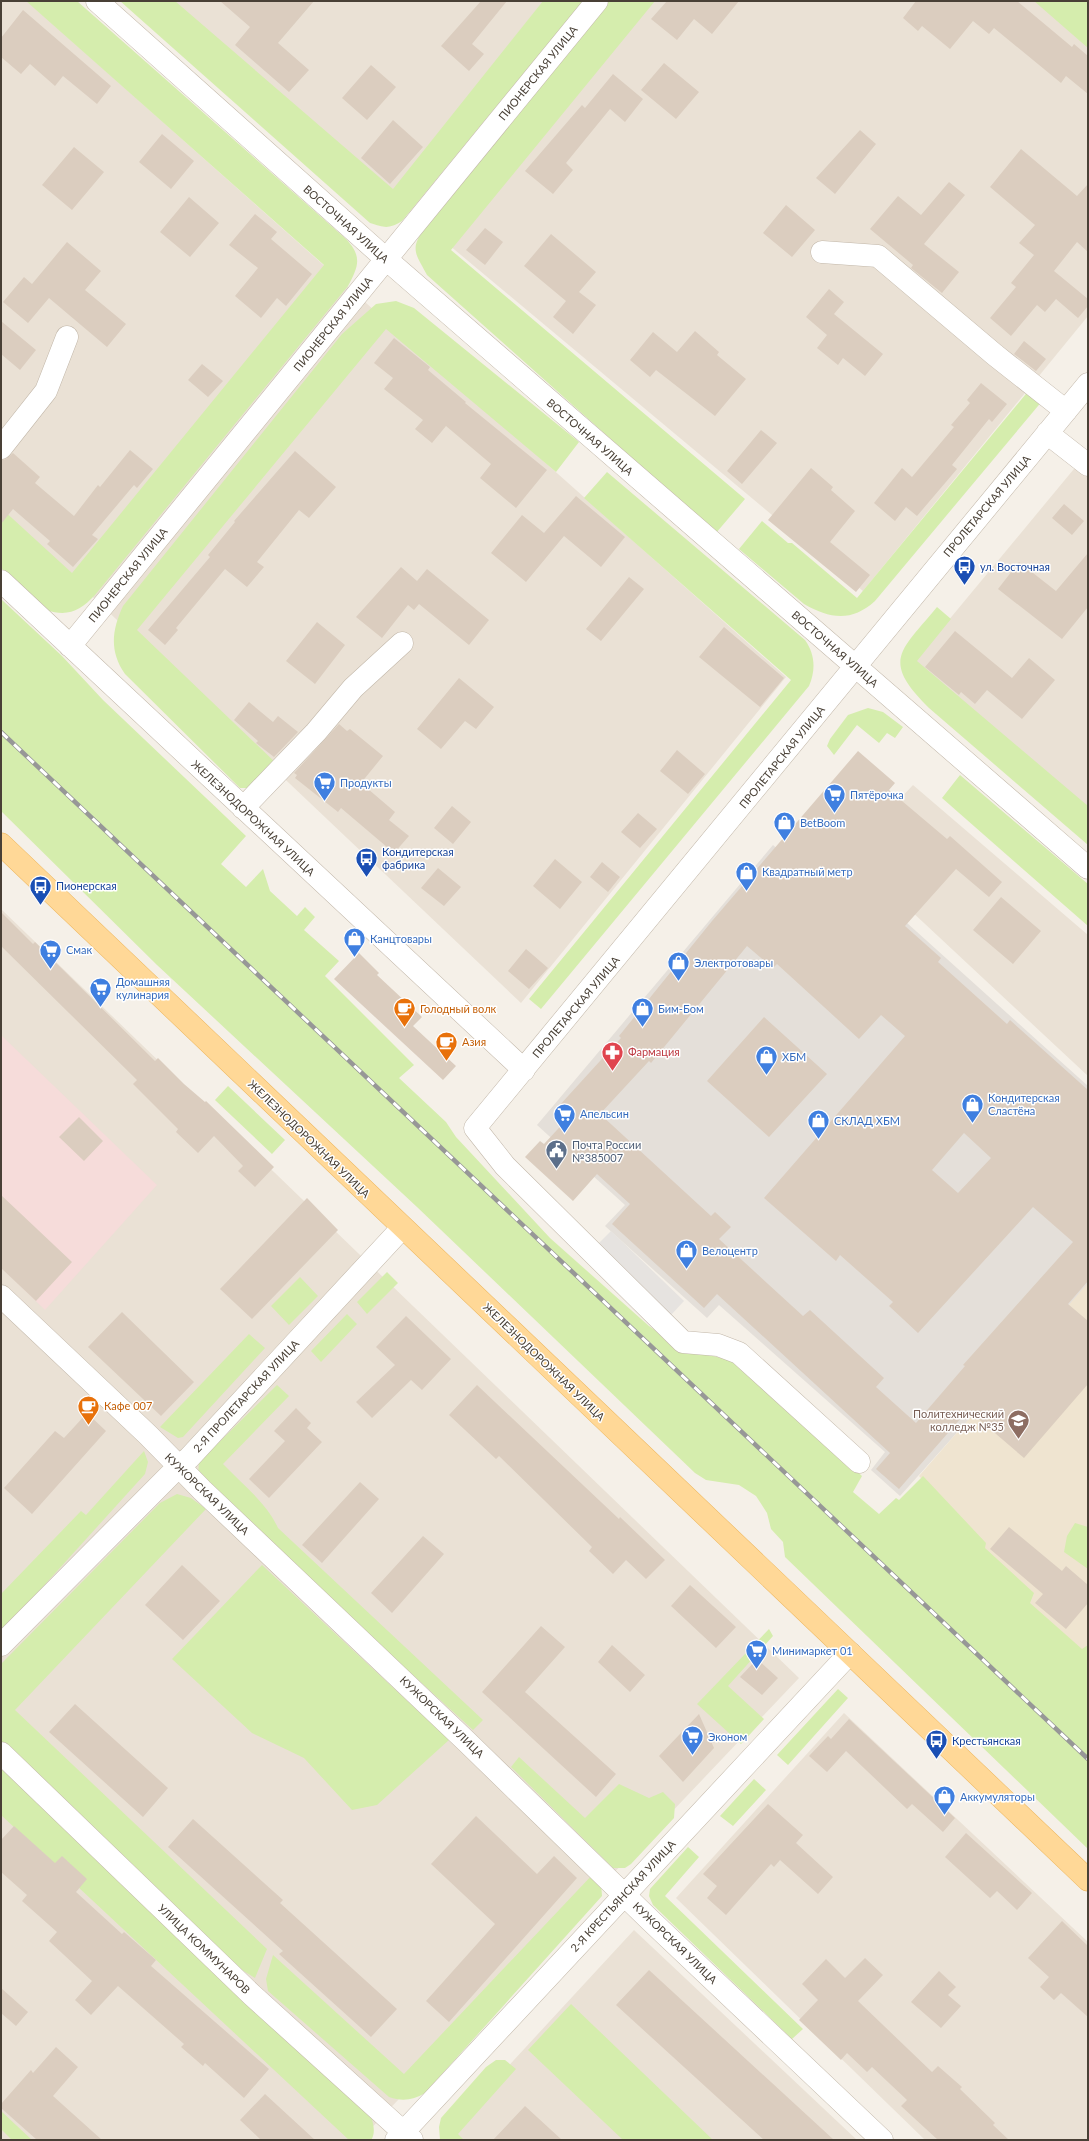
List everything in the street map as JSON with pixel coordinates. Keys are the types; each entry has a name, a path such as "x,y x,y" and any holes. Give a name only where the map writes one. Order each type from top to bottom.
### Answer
{"main road":[{"name":"ЖЕЛЕЗНОДОРОЖНАЯ УЛИЦА","path":"1,844 402,1228 1088,1880"}],"street":[{"name":"ВОСТОЧНАЯ УЛИЦА","path":"97,1 386,259 1088,868"},
{"name":"ПИОНЕРСКАЯ УЛИЦА","path":"70,646 597,1"},
{"path":"822,252 878,256 995,355 1066,411"},
{"path":"1,448 46,391 67,337"},
{"name":"ПРОЛЕТАРСКАЯ УЛИЦА","path":"859,1462 739,1353 718,1345 683,1342 505,1166 475,1128 1088,384"},
{"path":"1047,433 1088,465"},
{"name":"ЖЕЛЕЗНОДОРОЖНАЯ УЛИЦА","path":"1,581 524,1070"},
{"path":"243,808 316,732 353,688 402,644"},
{"name":"2-Я ПРОЛЕТАРСКАЯ УЛИЦА","path":"1,1645 178,1466 189,1458 402,1228"},
{"name":"КУЖОРСКАЯ УЛИЦА","path":"1,1296 148,1435 178,1466 882,2140"},
{"name":"2-Я КРЕСТЬЯНСКАЯ УЛИЦА","path":"404,2137 624,1894 850,1653"},
{"name":"УЛИЦА КОММУНАРОВ","path":"1,1753 252,1995 404,2137"}],"shaded area":[{"path":"1,1 27,1 786,677 521,1003 1,510"},
{"path":"157,1 1088,1 1088,316 863,591"},
{"path":"1088,452 1088,823 909,668"},
{"path":"913,785 1088,935 1088,1076 849,853"},
{"path":"773,845 816,883 836,859 1088,1086 1088,1287 900,1496 871,1470 885,1452 719,1305 707,1318 605,1226 625,1205 537,1125"},
{"path":"1,909 799,1678 360,2140 1,2140"},
{"path":"1,1035 157,1185 45,1310 1,1267"},
{"path":"611,1231 684,1301 670,1316 597,1245"},
{"name":"Политехнический колледж №35","path":"1088,1283 1088,1659 1026,1602 1027,1595 919,1476"},
{"path":"844,1713 1088,1942 1088,2140 925,2140 676,1898"},
{"path":"634,1930 857,2140 440,2140"}],"green space":[{"path":"26,1 77,1 346,239 355,251 357,257 356,268 348,286 95,595 79,609 67,613 46,610 1,568 1,508 72,573 324,265"},
{"path":"120,1 175,1 393,189 543,1 583,1 402,221 387,227 370,223"},
{"path":"603,1 655,1 451,250 745,499 716,533 427,275 416,252 417,241 425,228"},
{"path":"1034,1 1088,1 1088,48"},
{"path":"396,301 414,308 579,442 556,472 386,329 137,630 278,765 253,788 240,788 125,674 116,657 114,649 116,624 123,606 342,334 376,304"},
{"path":"1030,389 1043,400 875,601 866,608 849,615 841,616 823,613 814,609 804,604 739,549 762,521 788,543 792,543 857,598"},
{"path":"607,472 805,640 813,656 813,674 809,686 541,1009 529,999 791,680 584,498"},
{"path":"1,599 62,656 103,700 246,836 221,864 246,887 263,869 270,891 297,916 305,907 315,917 304,930 339,961 325,976 414,1065 399,1078 446,1122 456,1137 550,1238 649,1326 669,1340 700,1353 730,1360 747,1368 862,1476 853,1492 879,1514 896,1498 899,1500 923,1476 986,1543 985,1548 1034,1593 1030,1603 1082,1649 1088,1645 1088,1849 785,1557 783,1542 771,1529 767,1513 756,1496 739,1485 706,1480 695,1473 417,1207 157,965 1,811"},
{"path":"937,607 951,619 917,661 1088,806 1088,845 929,708 914,692 905,678 901,667 901,656 913,635"},
{"path":"868,708 883,712 903,727 895,738 887,733 879,743 857,725 834,755 827,746 830,739 848,715"},
{"path":"960,775 1088,884 1088,926 942,798"},
{"path":"228,1086 285,1140 272,1154 215,1100"},
{"path":"387,1272 398,1283 367,1314 357,1302"},
{"path":"300,1277 318,1296 289,1325 271,1306"},
{"path":"347,1314 357,1324 321,1362 311,1351"},
{"path":"249,1334 265,1348 183,1437 178,1438 160,1427"},
{"path":"277,1385 289,1396 223,1464 261,1502 278,1528 483,1720 473,1730 211,1490 198,1475 199,1462"},
{"path":"144,1451 148,1462 145,1474 1,1633 1,1594 81,1511 86,1515"},
{"path":"177,1494 191,1498 206,1509 15,1710 267,1949 255,1978 242,1970 1,1741 1,1664 160,1503"},
{"path":"1075,1523 1088,1527 1088,1569 1064,1552 1067,1536"},
{"path":"262,1565 449,1740 377,1805 352,1810 304,1758 252,1733 172,1659"},
{"path":"769,1629 773,1636 728,1686 764,1719 741,1744 697,1704"},
{"path":"838,1689 848,1698 788,1765 777,1755"},
{"path":"519,1757 585,1818 619,1784 649,1798 663,1792 675,1804 674,1818 631,1864 625,1868 613,1868 511,1767"},
{"path":"1,1767 369,2110 374,2129 371,2140 349,2140 1,1815"},
{"path":"754,1779 766,1790 733,1826 720,1816"},
{"path":"688,1847 699,1857 665,1896 803,2029 792,2039 653,1905 649,1896 650,1889"},
{"path":"594,1873 601,1883 602,1896 425,2093 408,2100 389,2097 268,1991 266,1979 273,1955 404,2074"},
{"path":"571,2004 713,2140 623,2140 528,2050"},
{"path":"496,2060 505,2060 516,2069 458,2134 464,2140 440,2140 439,2127 441,2118 486,2067"},
{"path":"1,2111 32,2140 12,2140 1,2129"}],"building":[{"path":"220,1 314,1 278,43 309,70 289,92 235,45 250,27"},
{"path":"481,1 507,1 472,44 484,54 469,71 441,46"},
{"path":"667,1 739,1 712,34 694,19 677,40 651,19"},
{"path":"916,1 1017,1 1072,47 1074,44 1088,56 1088,94 1066,76 1061,83 994,28 989,34 973,21 950,49 922,26 918,31 903,18"},
{"path":"23,10 111,86 97,104 63,76 55,86 30,64 21,74 1,57 1,38"},
{"path":"664,63 699,92 676,119 641,90"},
{"path":"371,65 396,87 367,120 342,98"},
{"path":"613,74 643,99 625,122 610,109 566,163 573,170 553,194 525,171 582,105 585,108"},
{"path":"393,120 423,147 390,184 361,158"},
{"path":"860,130 876,144 835,194 816,178"},
{"path":"162,134 194,161 171,189 139,162"},
{"path":"74,147 104,172 72,210 42,185"},
{"path":"1021,149 1077,196 1088,184 1088,252 1077,242 1054,271 1088,299 1088,306 1078,318 1056,299 1045,312 1037,305 1011,336 990,318 1016,287 1011,283 1034,255 1019,243 1035,225 990,187"},
{"path":"949,182 965,195 924,244 959,272 942,293 911,268 913,265 870,229 898,196 921,215"},
{"path":"189,197 219,223 190,257 160,232"},
{"path":"786,205 815,230 792,257 763,233"},
{"path":"255,214 277,232 271,239 312,274 286,306 277,298 261,318 235,296 258,268 229,245"},
{"path":"485,228 503,242 485,265 466,250"},
{"path":"551,234 596,272 579,292 596,305 573,334 553,317 566,301 524,266"},
{"path":"67,242 101,271 85,290 126,324 107,347 49,298 28,323 3,302 24,277 32,284"},
{"path":"829,289 844,302 834,314 883,354 865,376 843,358 838,365 817,348 827,335 806,317"},
{"path":"1,321 36,350 20,370 1,354"},
{"path":"695,331 719,352 717,355 746,379 715,416 656,370 650,377 630,360 653,332 677,352"},
{"path":"394,338 430,367 428,370 466,402 465,403 547,470 516,508 480,478 491,464 446,426 432,443 415,429 423,420 384,389 393,378 374,363"},
{"path":"1024,341 1046,359 1036,371 1014,354"},
{"path":"202,364 223,381 208,397 188,380"},
{"path":"981,383 1007,404 992,422 989,419 952,465 957,469 917,516 906,507 895,521 874,503 902,468 912,477 954,427 951,425 970,403 967,400"},
{"path":"761,430 777,443 742,484 727,471"},
{"path":"130,450 153,469 137,488 134,485 92,535 98,539 73,567 47,544 50,541 13,509 1,524 1,460 6,459 13,453 40,477 35,483 74,516 98,485 100,487"},
{"path":"295,451 336,487 309,518 299,510 257,562 264,567 247,587 225,569 176,628 178,630 165,645 148,630 210,557 208,555 235,522 234,521"},
{"path":"811,468 833,487 831,490 855,511 830,542 870,575 856,592 768,520"},
{"path":"576,496 625,537 601,567 564,536 526,582 491,553 522,515 544,533"},
{"path":"1064,504 1084,521 1072,535 1052,518"},
{"path":"1088,553 1088,607 1062,639 998,589 1019,562 1056,591"},
{"path":"401,567 417,581 427,569 489,620 469,645 419,604 414,610 408,605 382,638 356,617"},
{"path":"629,577 644,589 601,641 586,629"},
{"path":"317,622 345,645 315,684 286,661"},
{"path":"724,627 784,678 760,707 699,657"},
{"path":"955,631 1012,678 1029,658 1055,680 1022,719 987,690 975,704 961,692 959,695 925,667"},
{"path":"459,678 494,707 476,729 465,721 441,749 417,729"},
{"path":"249,702 273,722 278,716 298,732 274,757 256,743 258,741 234,720"},
{"path":"339,724 347,731 350,729 383,756 361,783 395,812 389,820 409,836 394,853 341,808 338,812 295,778 297,775 294,773"},
{"path":"677,750 705,774 688,794 660,771"},
{"path":"858,751 895,783 889,790 947,839 950,836 1002,882 989,897 956,869 905,926 941,958 938,962 1007,1024 1010,1020 1088,1090 1088,1281 1068,1304 1088,1321 1088,1384 1024,1458 968,1410 899,1489 876,1469 890,1453 717,1294 704,1308 612,1224 630,1204 597,1174 573,1201 525,1157 540,1141 544,1144 569,1117 558,1107 621,1038 619,1036 712,921","holes":["747,946 773,968 777,964 859,1039 881,1015 905,1036 764,1198 836,1261 840,1255 893,1302 889,1306 918,1333 1033,1207 1073,1242 963,1365 965,1366 916,1423 876,1387 884,1378 810,1310 803,1316 719,1239 731,1227 715,1212 711,1216 600,1114 649,1061 651,1063","964,1133 991,1158 958,1193 932,1170"]},
{"path":"452,806 471,822 453,844 434,828"},
{"path":"638,813 657,829 640,848 621,832"},
{"path":"555,859 582,882 560,909 533,886"},
{"path":"602,862 620,877 608,892 590,877"},
{"path":"438,868 461,887 444,906 421,888"},
{"path":"1001,897 1041,931 1013,964 973,930"},
{"path":"1,912 33,944 35,942 155,1061 158,1058 184,1084 205,1102 206,1101 274,1167 255,1187 238,1171 243,1166 214,1136 198,1153 176,1132 178,1129 133,1084 137,1080 1,946"},
{"path":"526,949 548,968 529,989 508,971"},
{"path":"359,953 379,973 377,975 422,1017 413,1026 456,1066 443,1080 334,979"},
{"name":"ХБМ","path":"764,1017 827,1074 769,1137 707,1081"},
{"path":"79,1117 103,1141 84,1161 59,1137"},
{"path":"1,1195 72,1262 36,1301 1,1268"},
{"path":"307,1198 338,1230 252,1319 220,1289"},
{"path":"122,1312 194,1382 161,1416 88,1347"},
{"path":"406,1316 451,1359 422,1390 411,1380 372,1418 356,1402 395,1365 376,1347"},
{"path":"477,1385 619,1519 620,1517 665,1560 646,1579 626,1560 613,1574 589,1551 592,1547 499,1456 496,1459 449,1415"},
{"path":"296,1408 311,1423 307,1428 322,1442 269,1498 249,1479 285,1441 274,1431"},
{"path":"87,1413 106,1431 32,1514 4,1488 55,1431 64,1438"},
{"path":"360,1482 379,1499 322,1563 302,1545"},
{"path":"1009,1527 1062,1571 1066,1566 1088,1585 1088,1603 1066,1629 1035,1603 1043,1594 990,1549"},
{"path":"423,1536 444,1554 392,1613 371,1593"},
{"path":"182,1565 220,1601 183,1640 145,1605"},
{"path":"690,1585 736,1627 716,1648 671,1606"},
{"path":"541,1626 565,1647 525,1692 616,1774 596,1797 482,1692"},
{"path":"612,1645 645,1675 630,1692 598,1662"},
{"path":"757,1659 778,1678 762,1695 740,1677"},
{"path":"75,1704 168,1788 143,1817 49,1732"},
{"path":"699,1714 714,1748 683,1782 659,1756"},
{"path":"849,1719 955,1818 943,1832 912,1804 907,1809 846,1751 827,1772 809,1756 828,1736 831,1739"},
{"path":"768,1804 803,1835 796,1843 833,1877 818,1894 780,1860 774,1867 771,1864 726,1915 707,1898 717,1886 703,1874"},
{"path":"476,1816 537,1874 554,1856 577,1878 449,2022 426,2001 495,1924 431,1864"},
{"path":"193,1819 283,1900 280,1903 397,2009 371,2037 279,1954 283,1951 168,1847"},
{"path":"14,1826 55,1863 62,1856 87,1879 76,1892 122,1934 124,1932 156,1960 151,1966 269,2069 244,2098 205,2063 203,2066 181,2047 184,2044 118,1986 91,2015 75,2000 92,1981 49,1941 57,1932 22,1901 27,1895 1,1872 1,1840"},
{"path":"966,1833 1032,1893 1017,1910 997,1891 990,1898 945,1857"},
{"path":"1062,1921 1088,1946 1088,2017 1061,1993 1054,2000 1040,1987 1049,1977 1028,1958"},
{"path":"865,1958 883,1975 858,2001 932,2072 938,2066 962,2087 960,2089 995,2123 993,2125 1009,2140 938,2140 901,2106 907,2100 872,2067 867,2072 847,2053 841,2060 799,2020 818,2000 802,1984 826,1959 845,1978"},
{"path":"649,1970 834,2140 764,2140 616,2005"},
{"path":"939,1971 956,1987 948,1995 961,2006 941,2028 911,2002"},
{"path":"1,1988 28,2012 16,2026 1,2013"},
{"path":"56,2047 78,2067 53,2096 102,2140 37,2140 1,2108 1,2104 31,2070 33,2073"},
{"path":"265,2094 315,2140 261,2140 240,2120"},
{"path":"525,2106 562,2140 493,2140"}],"railway":[{"path":"1,732 1088,1759"}],"place":[{"name":"ул. Восточная","path":"965,586"},
{"name":"Продукты","path":"324,802"},
{"name":"Пятёрочка","path":"835,814"},
{"name":"BetBoom","path":"785,842"},
{"name":"Кондитерская фабрика","path":"366,878"},
{"name":"Квадратный метр","path":"747,892"},
{"name":"Пионерская","path":"41,906"},
{"name":"Канцтовары","path":"355,958"},
{"name":"Смак","path":"51,970"},
{"name":"Электротовары","path":"678,982"},
{"name":"Домашняя кулинария","path":"100,1008"},
{"name":"Голодный волк","path":"405,1028"},
{"name":"Бим-Бом","path":"642,1028"},
{"name":"Азия","path":"446,1062"},
{"name":"Фармация","path":"612,1072"},
{"name":"ХБМ","path":"767,1076"},
{"name":"Кондитерская Сластёна","path":"973,1124"},
{"name":"Апельсин","path":"564,1134"},
{"name":"СКЛАД ХБМ","path":"818,1140"},
{"name":"Почта России №385007","path":"557,1170"},
{"name":"Велоцентр","path":"686,1270"},
{"name":"Кафе 007","path":"89,1426"},
{"name":"Политехнический колледж №35","path":"1019,1440"},
{"name":"Минимаркет 01","path":"757,1670"},
{"name":"Эконом","path":"693,1756"},
{"name":"Крестьянская","path":"937,1760"},
{"name":"Аккумуляторы","path":"945,1816"}]}
